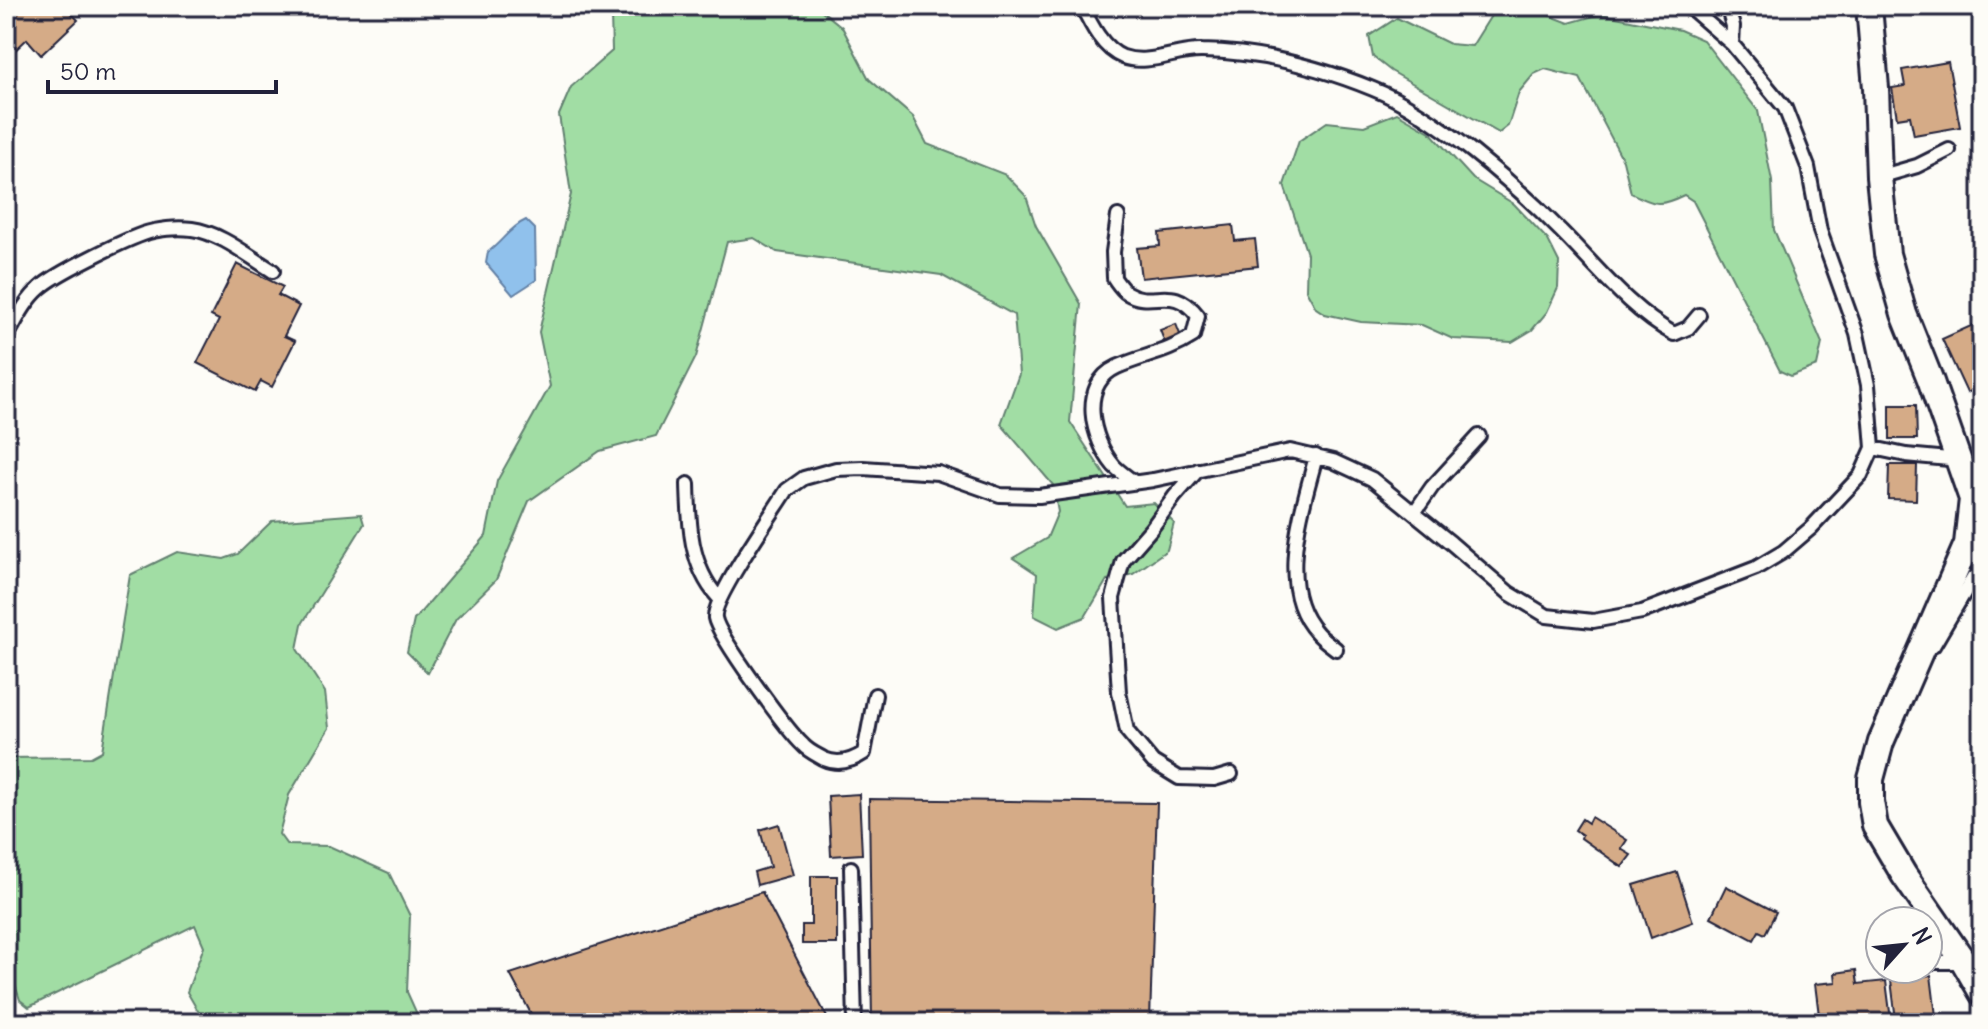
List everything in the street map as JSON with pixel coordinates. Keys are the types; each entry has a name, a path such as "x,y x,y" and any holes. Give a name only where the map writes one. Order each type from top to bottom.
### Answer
{"street":[{"path":"1869,6 1879,177 1887,254 1904,314 1972,499 1967,544 1881,742 1871,779 1875,826 1982,993"}],"lane":[{"path":"1082,6 1104,44 1124,57 1144,59 1200,50 1251,56 1296,62 1376,90 1419,113 1506,180 1631,303 1657,324 1674,334 1688,328 1699,315"},
{"path":"875,695 864,753 851,762 827,760 804,747 775,712 715,618 718,597 787,490 804,478 836,469 901,469 938,473 1000,495 1039,496 1134,482 1290,451 1316,456 1372,479 1521,601 1547,616 1593,621 1656,607 1756,568 1783,552 1811,528 1861,475 1873,448 1868,385 1857,334 1820,231 1808,167 1785,108 1732,44 1693,10 1683,6"},
{"path":"1727,6 1733,26 1732,44"},
{"path":"1879,177 1917,166 1949,150"},
{"path":"1118,216 1113,252 1114,278 1127,293 1145,297 1165,296 1187,302 1198,316 1193,336 1173,349 1114,368 1100,383 1092,399 1092,419 1102,445 1115,466 1134,482"},
{"path":"6,338 40,288 145,234 193,229 220,239 273,271"},
{"path":"1414,513 1432,487 1479,436"},
{"path":"1873,448 1906,455 1960,460"},
{"path":"1316,456 1294,572 1299,602 1315,631 1336,649"},
{"path":"1198,470 1123,561 1113,598 1119,692 1127,731 1153,762 1179,778 1214,779 1231,774"},
{"path":"688,484 693,548 703,581 718,597"},
{"path":"1902,692 1933,647 1973,578 1982,571"},
{"path":"851,868 855,1023"},
{"path":"1944,962 1964,962"}],"green space":[{"path":"606,6 816,6 842,27 869,79 913,117 927,144 1006,175 1026,196 1036,226 1081,304 1070,422 1125,506 1154,503 1174,523 1167,550 1133,574 1107,580 1085,617 1058,628 1034,616 1037,574 1013,558 1047,538 1058,512 1053,485 1001,424 1019,374 1014,315 941,275 777,252 754,238 727,242 696,357 656,436 600,451 529,501 496,580 456,619 428,673 407,652 414,620 486,536 497,481 550,386 539,332 571,194 559,115 571,87 612,51 611,15"},
{"path":"1497,6 1525,6 1569,23 1601,14 1680,30 1703,40 1758,111 1772,181 1774,230 1822,343 1817,366 1791,376 1780,371 1693,201 1684,195 1658,203 1631,193 1623,160 1580,78 1545,69 1534,74 1519,92 1508,126 1499,133 1391,71 1373,57 1369,36 1397,18 1450,44 1472,46"},
{"path":"1397,113 1430,132 1473,179 1514,204 1548,240 1559,262 1558,288 1547,312 1532,330 1512,342 1453,339 1422,325 1361,322 1325,314 1316,308 1306,290 1307,254 1284,185 1299,141 1327,122 1364,126"},
{"path":"361,514 364,524 302,624 297,649 325,692 329,728 289,795 279,834 287,845 329,846 389,873 410,916 407,992 421,1023 205,1023 187,992 204,946 195,925 29,1007 20,1000 6,957 6,758 91,757 102,751 130,575 177,552 224,559 238,554 272,521"}],"water":[{"path":"526,220 535,229 536,280 513,295 486,263 488,252"}],"building":[{"path":"6,6 65,6 78,20 41,55 27,39 6,59"},
{"path":"1948,62 1960,127 1914,135 1910,116 1897,118 1892,88 1905,86 1902,70"},
{"path":"1233,225 1235,241 1255,239 1258,266 1141,278 1137,248 1160,246 1159,233"},
{"path":"237,264 283,287 278,295 299,306 284,336 295,341 272,387 261,381 255,392 197,363 219,320 211,316"},
{"path":"1982,321 1982,386 1967,393 1942,339"},
{"path":"1176,324 1181,337 1165,343 1160,330"},
{"path":"1890,405 1916,405 1917,439 1890,439"},
{"path":"1889,465 1917,465 1916,500 1888,499"},
{"path":"859,794 862,854 831,856 828,796"},
{"path":"869,799 1157,803 1150,1020 1125,1023 872,1023"},
{"path":"1591,817 1627,840 1621,849 1631,855 1622,867 1581,838 1582,835 1575,830 1582,819 1588,823"},
{"path":"779,824 793,875 757,885 754,872 770,867 760,830"},
{"path":"1677,872 1693,922 1651,938 1634,885"},
{"path":"811,876 837,876 837,944 802,944 802,925 811,925"},
{"path":"1726,886 1776,912 1765,934 1759,931 1754,940 1711,917"},
{"path":"762,892 830,1023 536,1023 510,974"},
{"path":"1856,970 1858,984 1887,985 1891,1020 1820,1023 1815,984 1836,982 1835,973"},
{"path":"1892,985 1932,985 1936,1016 1896,1020"}]}
